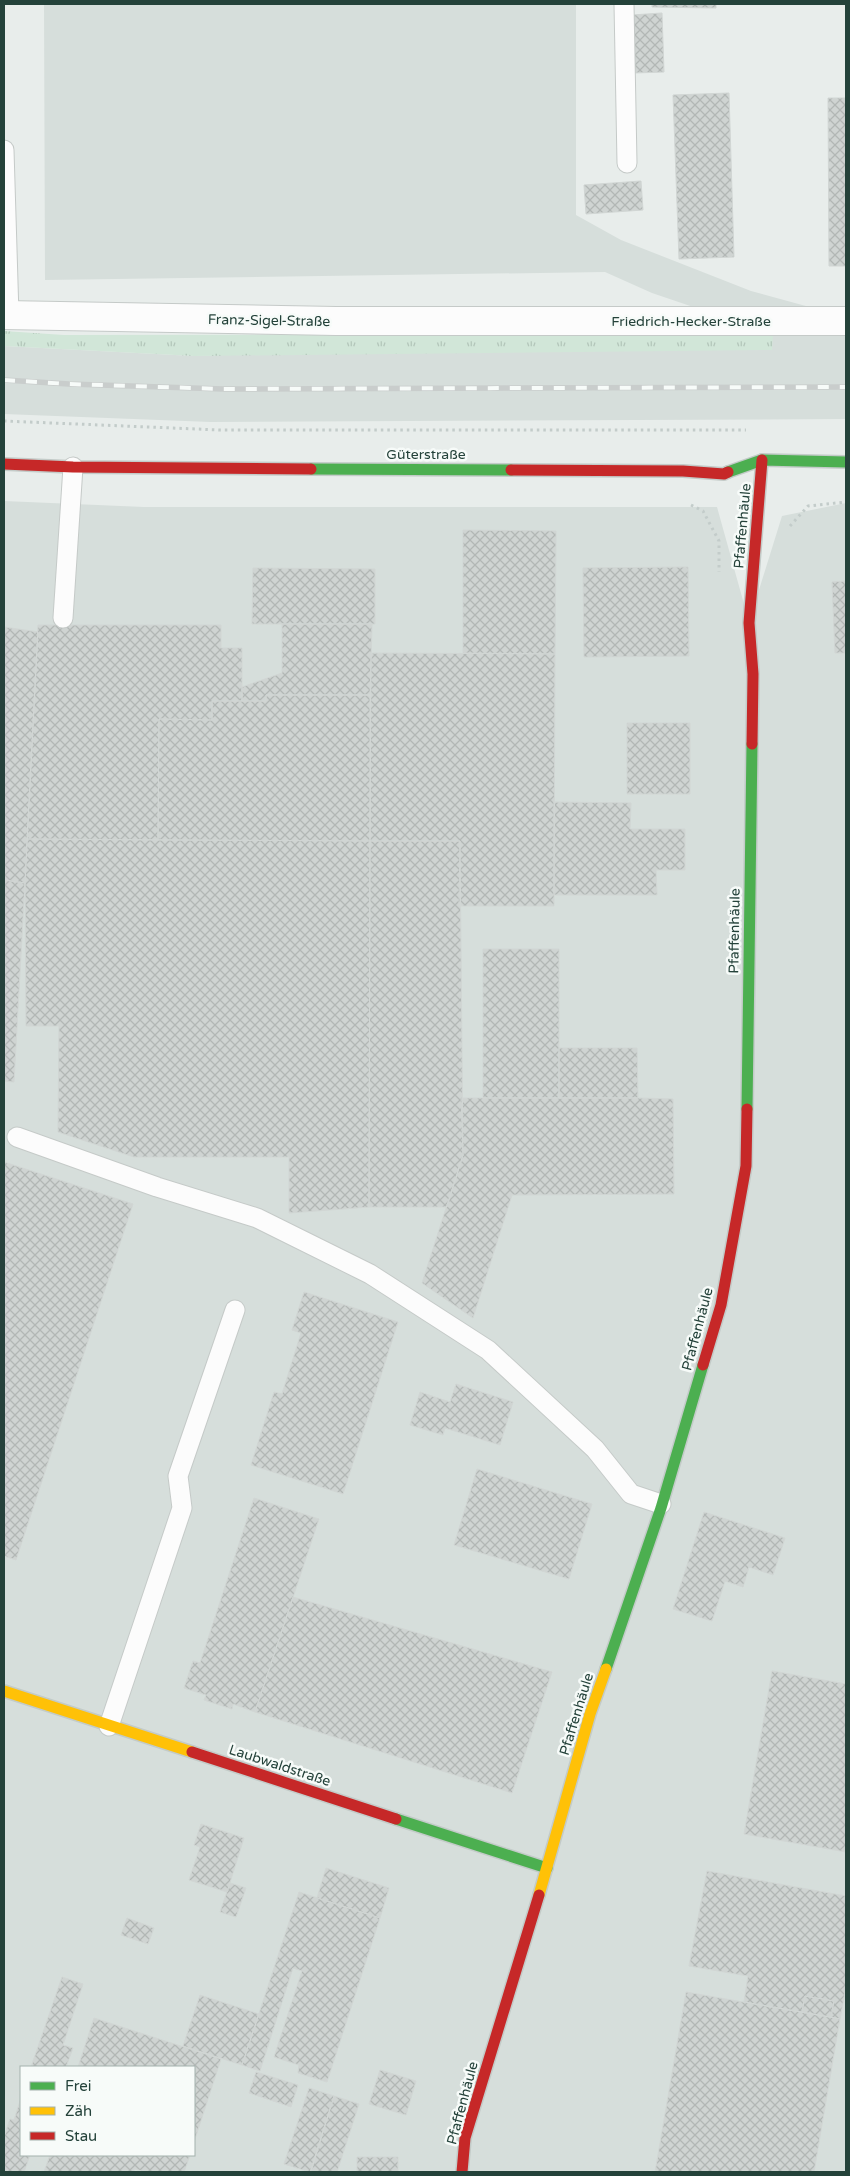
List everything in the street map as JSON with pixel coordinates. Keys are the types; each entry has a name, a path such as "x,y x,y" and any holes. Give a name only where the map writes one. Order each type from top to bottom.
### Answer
{"street":[{"name":"Franz-Sigel-Straße","path":"6,315 346,321 535,321"},
{"name":"Friedrich-Hecker-Straße","path":"535,321 846,321"},
{"name":"Güterstraße","path":"4,464 73,467 673,471 724,474 762,460 846,462"},
{"name":"Pfaffenhäule","path":"462,2172 465,2138 547,1868 590,1714 661,1504 721,1304 746,1166 752,674 749,623 762,460"},
{"name":"Laubwaldstraße","path":"4,1691 547,1868"}],"lane":[{"path":"624,4 627,163"},
{"path":"4,150 6,315"},
{"path":"64,618 73,467"},
{"path":"17,1138 158,1187 257,1218 370,1274 488,1350 595,1449 630,1494 661,1504"},
{"path":"109,1726 182,1508 178,1476 235,1310"}],"path":[{"path":"4,421 220,430 746,430"},
{"path":"684,502 703,511 719,541 719,580"},
{"path":"787,535 790,525 808,506 846,502"}],"shaded area":[{"path":"44,4 576,4 576,215 621,240 751,291 846,317 846,419 211,422 4,414 4,346 194,356 773,334 652,293 605,272 45,280"},
{"path":"4,501 144,507 717,507 749,622 782,516 846,503 846,2172 4,2172"}],"green space":[{"path":"4,331 64,335 773,334 772,350 194,356 4,346"}],"building":[{"path":"652,4 716,4 716,8 652,7"},
{"path":"662,13 664,72 634,73 632,15"},
{"path":"729,93 734,257 679,259 673,95"},
{"path":"828,98 846,98 846,266 829,266"},
{"path":"641,181 643,210 586,214 584,185"},
{"path":"463,530 556,531 555,654 463,653"},
{"path":"688,567 689,656 584,657 583,568"},
{"path":"253,568 375,569 375,624 252,624"},
{"path":"846,581 846,653 835,653 832,582"},
{"path":"282,624 372,624 370,695 266,695 266,701 242,701 242,687 282,673"},
{"path":"38,625 221,625 221,648 242,648 242,701 212,701 212,720 159,719 158,840 27,839"},
{"path":"4,627 38,632 25,883 4,880"},
{"path":"371,653 555,654 554,906 459,906 460,841 370,841"},
{"path":"266,695 370,695 370,841 158,840 159,719 212,720 212,701 266,701"},
{"path":"627,723 690,723 690,794 627,794"},
{"path":"554,802 631,803 630,829 685,829 685,870 656,870 657,895 554,895"},
{"path":"27,839 370,841 369,1207 289,1213 289,1157 134,1157 58,1132 59,1026 26,1026 25,883"},
{"path":"370,841 460,841 463,1155 447,1207 369,1207"},
{"path":"4,880 25,883 14,1082 4,1081"},
{"path":"483,949 559,949 559,1098 483,1098"},
{"path":"559,1048 637,1048 638,1098 559,1098"},
{"path":"461,1098 673,1099 674,1194 512,1195 473,1318 422,1283 463,1155"},
{"path":"4,1162 133,1204 16,1560 4,1556"},
{"path":"304,1292 398,1322 343,1494 251,1465 274,1392 282,1394 301,1333 292,1330"},
{"path":"456,1384 513,1402 500,1445 445,1428 443,1435 410,1425 420,1392 450,1402"},
{"path":"477,1469 592,1504 569,1579 454,1545"},
{"path":"254,1498 319,1519 255,1712 233,1704 232,1709 204,1700 206,1695 184,1688 193,1661 200,1663"},
{"path":"704,1512 785,1538 773,1575 749,1567 743,1587 725,1581 712,1621 673,1609"},
{"path":"293,1597 552,1672 512,1793 255,1712"},
{"path":"772,1671 846,1684 846,1852 744,1834"},
{"path":"201,1824 244,1838 227,1892 189,1880 200,1847 194,1845"},
{"path":"326,1868 389,1888 380,1918 317,1898"},
{"path":"707,1871 846,1896 846,1987 840,2019 831,2017 834,2001 805,1996 802,2012 744,2002 748,1976 689,1966"},
{"path":"230,1883 246,1888 236,1917 220,1912"},
{"path":"299,1892 380,1918 327,2082 298,2073 299,2065 274,2057 302,1971 293,1968 260,2071 242,2065"},
{"path":"127,1918 154,1928 148,1944 121,1935"},
{"path":"62,1977 83,1984 63,2045 73,2048 66,2066 31,2066"},
{"path":"686,1992 840,2019 814,2172 655,2172"},
{"path":"200,1995 259,2014 242,2065 183,2046"},
{"path":"805,1996 834,2001 831,2017 802,2012"},
{"path":"94,2018 221,2059 195,2139 195,2066 78,2066"},
{"path":"380,2070 416,2081 406,2115 369,2104"},
{"path":"256,2072 298,2085 291,2107 249,2093"},
{"path":"309,2088 334,2096 310,2172 284,2164"},
{"path":"334,2096 359,2104 337,2172 311,2172"},
{"path":"20,2101 20,2156 30,2156 24,2172 4,2172 4,2137 10,2119 14,2120"},
{"path":"50,2156 190,2156 184,2172 145,2172 135,2169 133,2172 44,2172"},
{"path":"357,2157 398,2157 398,2172 357,2172"}],"railway":[{"path":"4,380 223,389 846,387"}],"traffic: fast":[{"path":"728,472 762,460 846,462"},
{"path":"311,469 511,470"},
{"path":"747,1109 752,744"},
{"path":"606,1669 661,1508 703,1365"},
{"path":"396,1819 547,1868"}],"traffic: slow":[{"path":"539,1895 590,1714 606,1669"},
{"path":"4,1691 192,1752"}],"traffic: jam":[{"path":"752,744 753,674 749,623 762,460"},
{"path":"4,464 73,467 311,469"},
{"path":"511,470 683,471 724,474 728,472"},
{"path":"703,1365 721,1305 746,1166 747,1109"},
{"path":"192,1752 396,1819"},
{"path":"462,2172 465,2138 539,1895"}]}
